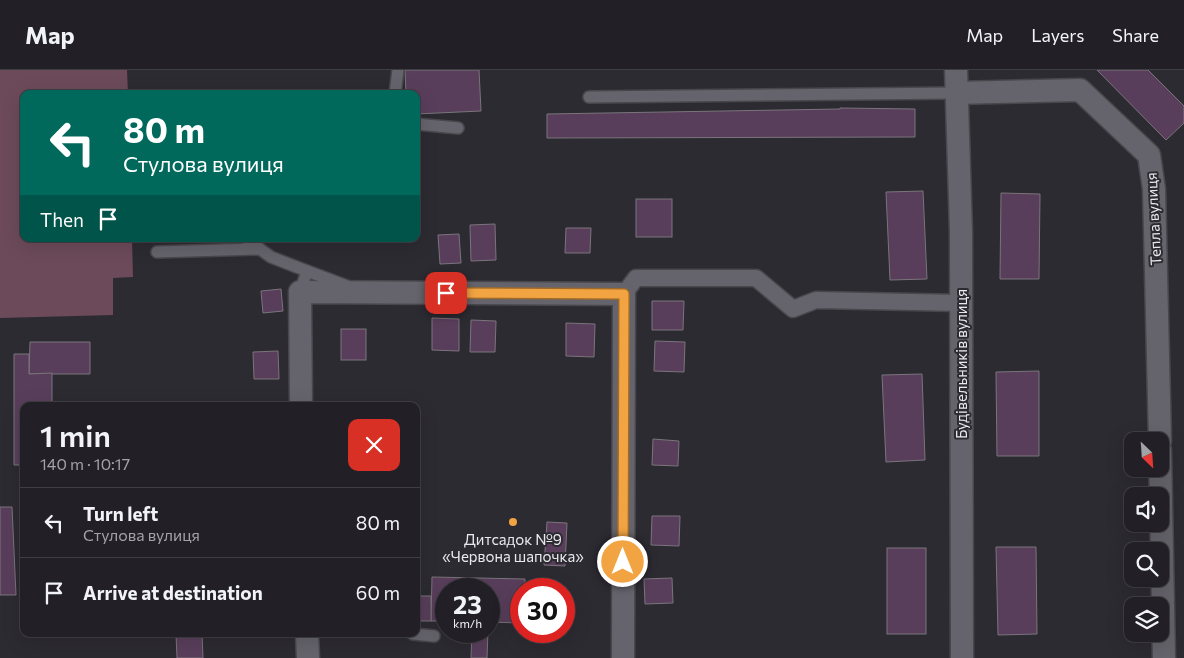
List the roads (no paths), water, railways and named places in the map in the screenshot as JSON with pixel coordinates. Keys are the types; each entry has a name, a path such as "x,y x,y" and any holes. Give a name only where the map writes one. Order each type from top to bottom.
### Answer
{"street":[{"name":"Будівельників вулиця","path":"956,70 961,303 962,658"},
{"name":"Тепла вулиця","path":"956,93 1080,90 1149,155 1154,189 1160,432"},
{"path":"623,658 624,294 636,278 756,278 793,309 816,300 961,303"},
{"path":"302,402 300,292 624,294"},
{"path":"1161,478 1164,658"},
{"path":"307,637 308,658"}],"lane":[{"path":"396,90 398,70"},
{"path":"589,97 956,93"},
{"path":"420,124 458,128"},
{"path":"250,242 271,256 367,293"},
{"path":"157,252 260,249"},
{"path":"300,292 306,271"},
{"path":"420,635 434,636"}],"place":[{"name":"Дитсадок №9 «Червона шапочка»","path":"513,522"}]}
